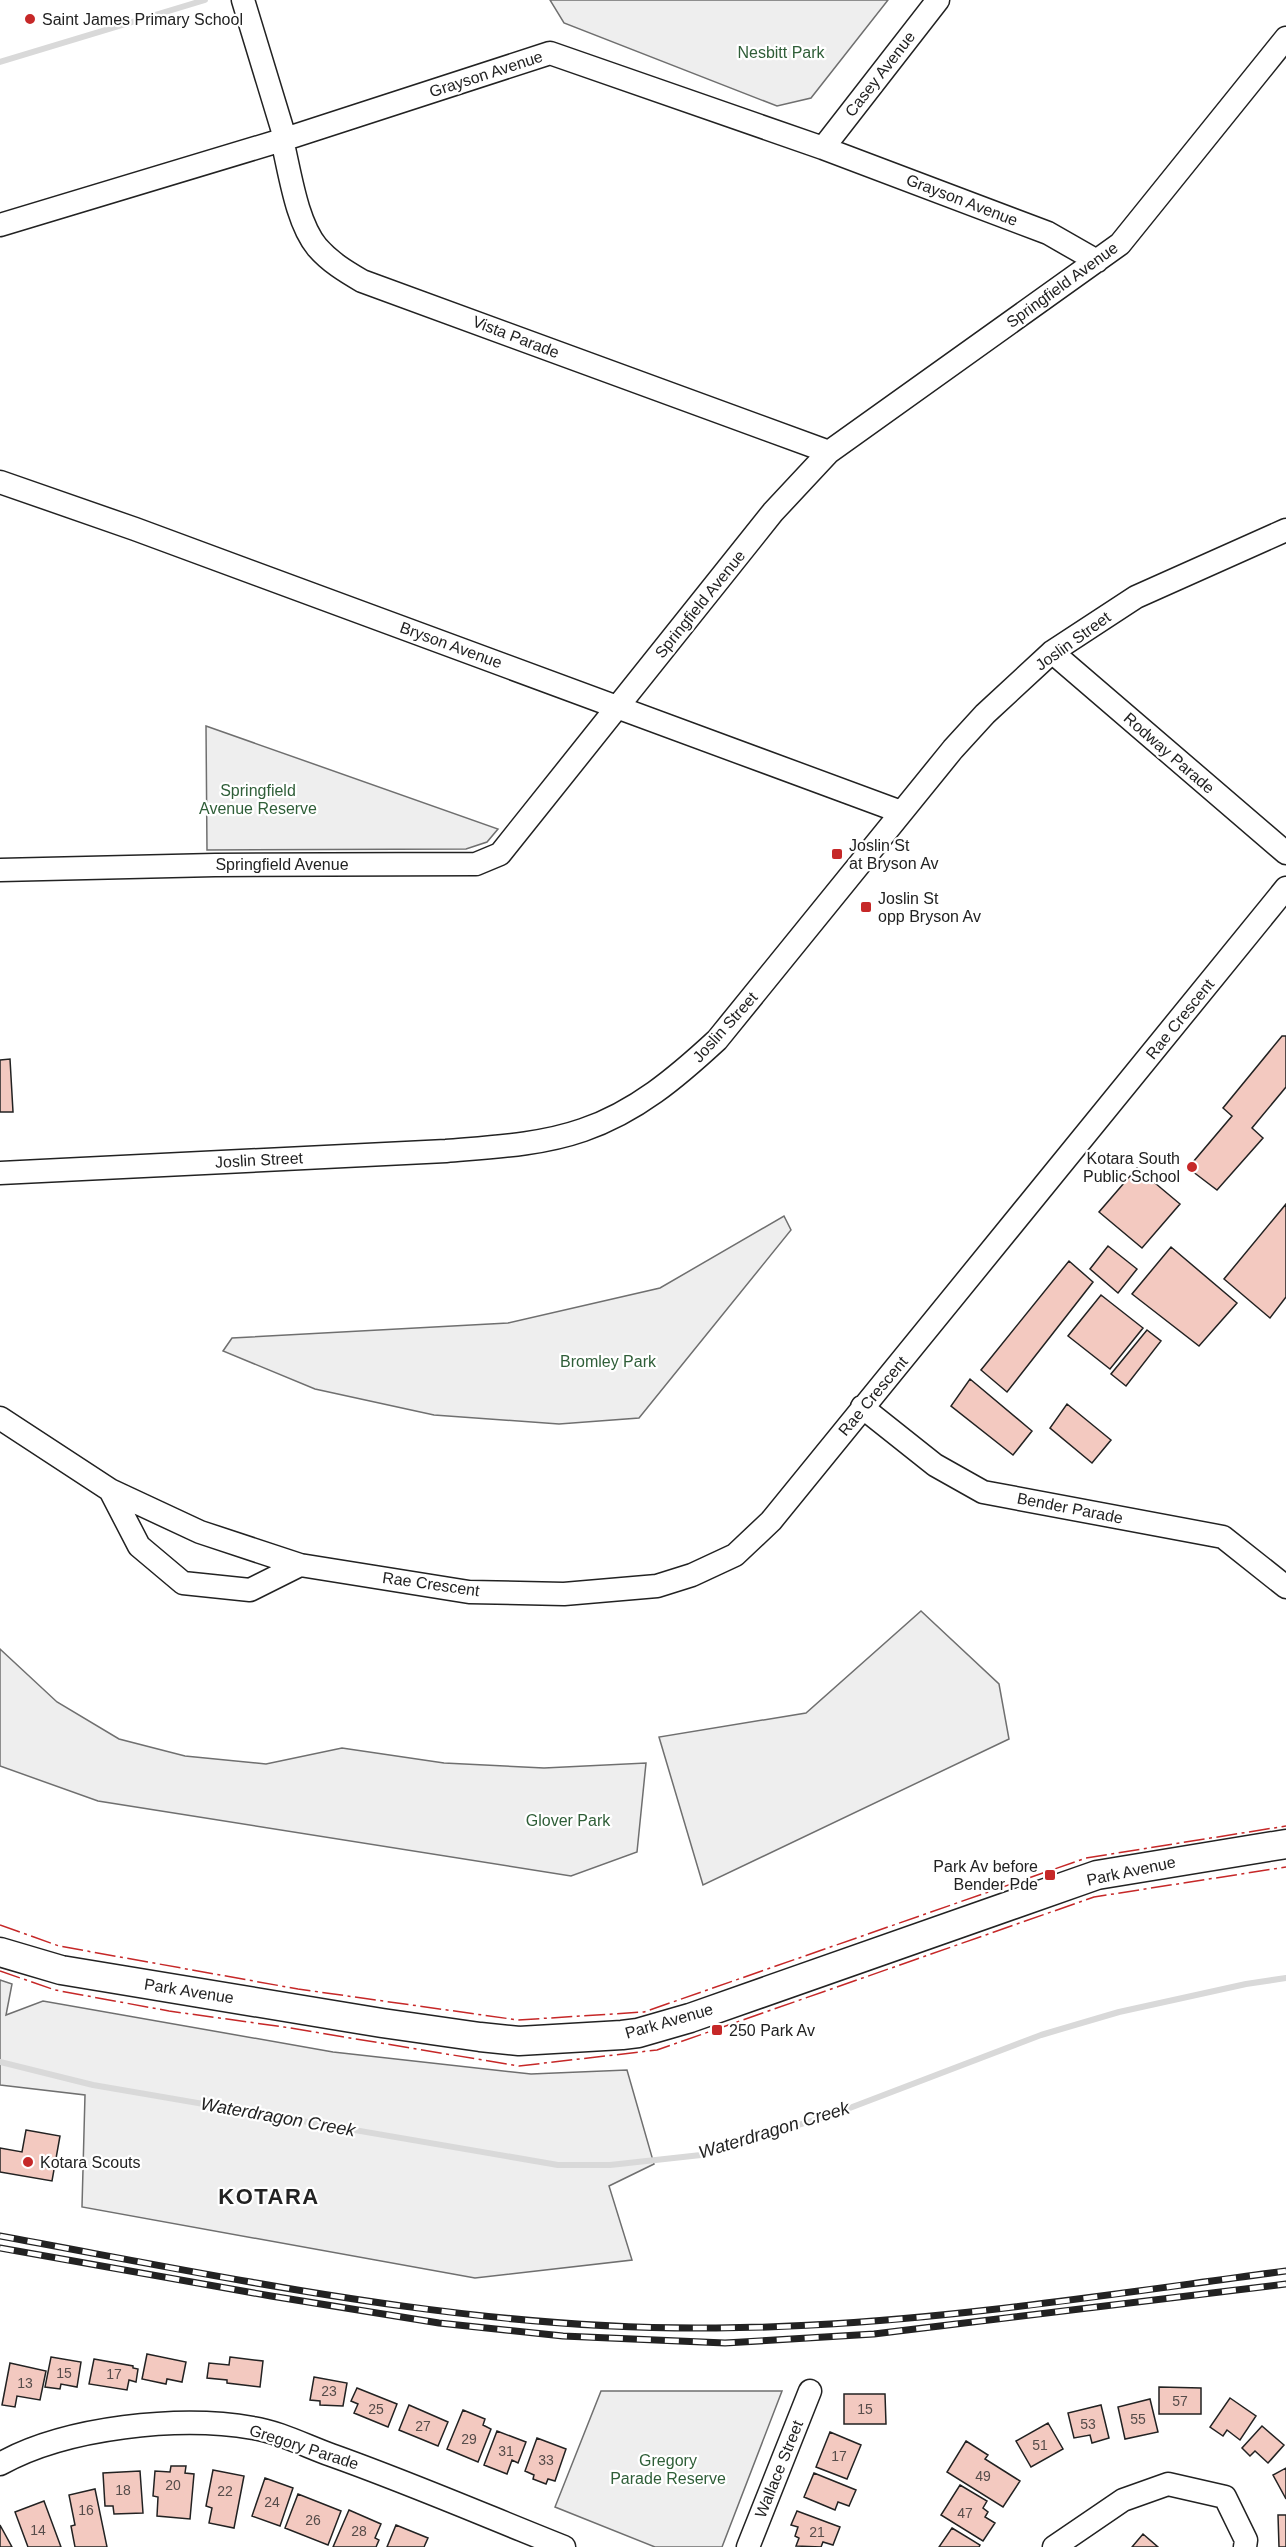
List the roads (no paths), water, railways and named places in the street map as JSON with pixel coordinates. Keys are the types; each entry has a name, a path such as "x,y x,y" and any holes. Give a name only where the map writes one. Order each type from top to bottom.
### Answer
{"main road":[{"name":"Park Avenue","path":"0,1952 61,1970 382,2023 469,2035 519,2041 622,2036 690,2018 1097,1875 1286,1844"}],"street":[{"name":"Vista Parade","path":"243,0 283,139 303,221 316,246 337,266 362,281 829,452"},
{"name":"Casey Avenue","path":"823,148 938,0"},
{"name":"Springfield Avenue","path":"0,870 215,865 476,864 500,854 773,512 829,452 1120,244 1286,38"},
{"name":"Grayson Avenue","path":"0,225 283,139 550,54 823,148 1048,233 1097,261"},
{"name":"Bryson Avenue","path":"0,482 135,529 901,812"},
{"name":"Joslin Street","path":"0,1173 446,1151 513,1145 583,1130 630,1109 675,1079 717,1040 969,731 1052,652 1136,597 1286,530"},
{"name":"Rodway Parade","path":"1052,652 1286,853"},
{"name":"Rae Crescent","path":"0,1418 110,1490 200,1532 300,1565 469,1592 564,1594 657,1586 692,1575 735,1555 771,1521 1286,888"},
{"name":"Bender Parade","path":"862,1407 935,1465 983,1492 1223,1537 1286,1587"},
{"name":"Rae Crescent","path":"110,1490 139,1546 183,1583 250,1590 300,1565"},
{"name":"Wallace Street","path":"748,2547 810,2391"},
{"name":"Gregory Parade","path":"0,2464 79,2435 116,2429 188,2423 255,2428 398,2479 564,2547"},
{"path":"1054,2547 1123,2500 1168,2484 1226,2497 1246,2540 1245,2547"}],"waterway":[{"path":"0,62 205,0"},
{"name":"Waterdragon Creek","path":"0,2062 93,2085 558,2165 610,2165 701,2155 834,2114 1041,2035 1119,2012 1246,1984 1286,1978"}],"railway":[{"path":"0,2236 266,2285 445,2312 625,2327 788,2326 931,2316 1073,2300 1286,2271"},
{"path":"0,2248 439,2323 563,2336 725,2343 874,2334 1286,2284"}],"place":[{"name":"Saint James Primary School","path":"30,19"},
{"name":"Joslin St at Bryson Av","path":"837,854"},
{"name":"Joslin St opp Bryson Av","path":"866,907"},
{"name":"Kotara South Public School","path":"1192,1167"},
{"name":"Park Av before Bender Pde","path":"1050,1875"},
{"name":"250 Park Av","path":"717,2030"},
{"name":"Kotara Scouts","path":"28,2162"}],"district":[{"name":"KOTARA","path":"269,2196"}],"park label":[{"name":"Nesbitt Park","path":"781,52"},
{"name":"Springfield Avenue Reserve","path":"258,799"},
{"name":"Bromley Park","path":"608,1361"},
{"name":"Glover Park","path":"568,1820"},
{"name":"Gregory Parade Reserve","path":"668,2469"}]}
